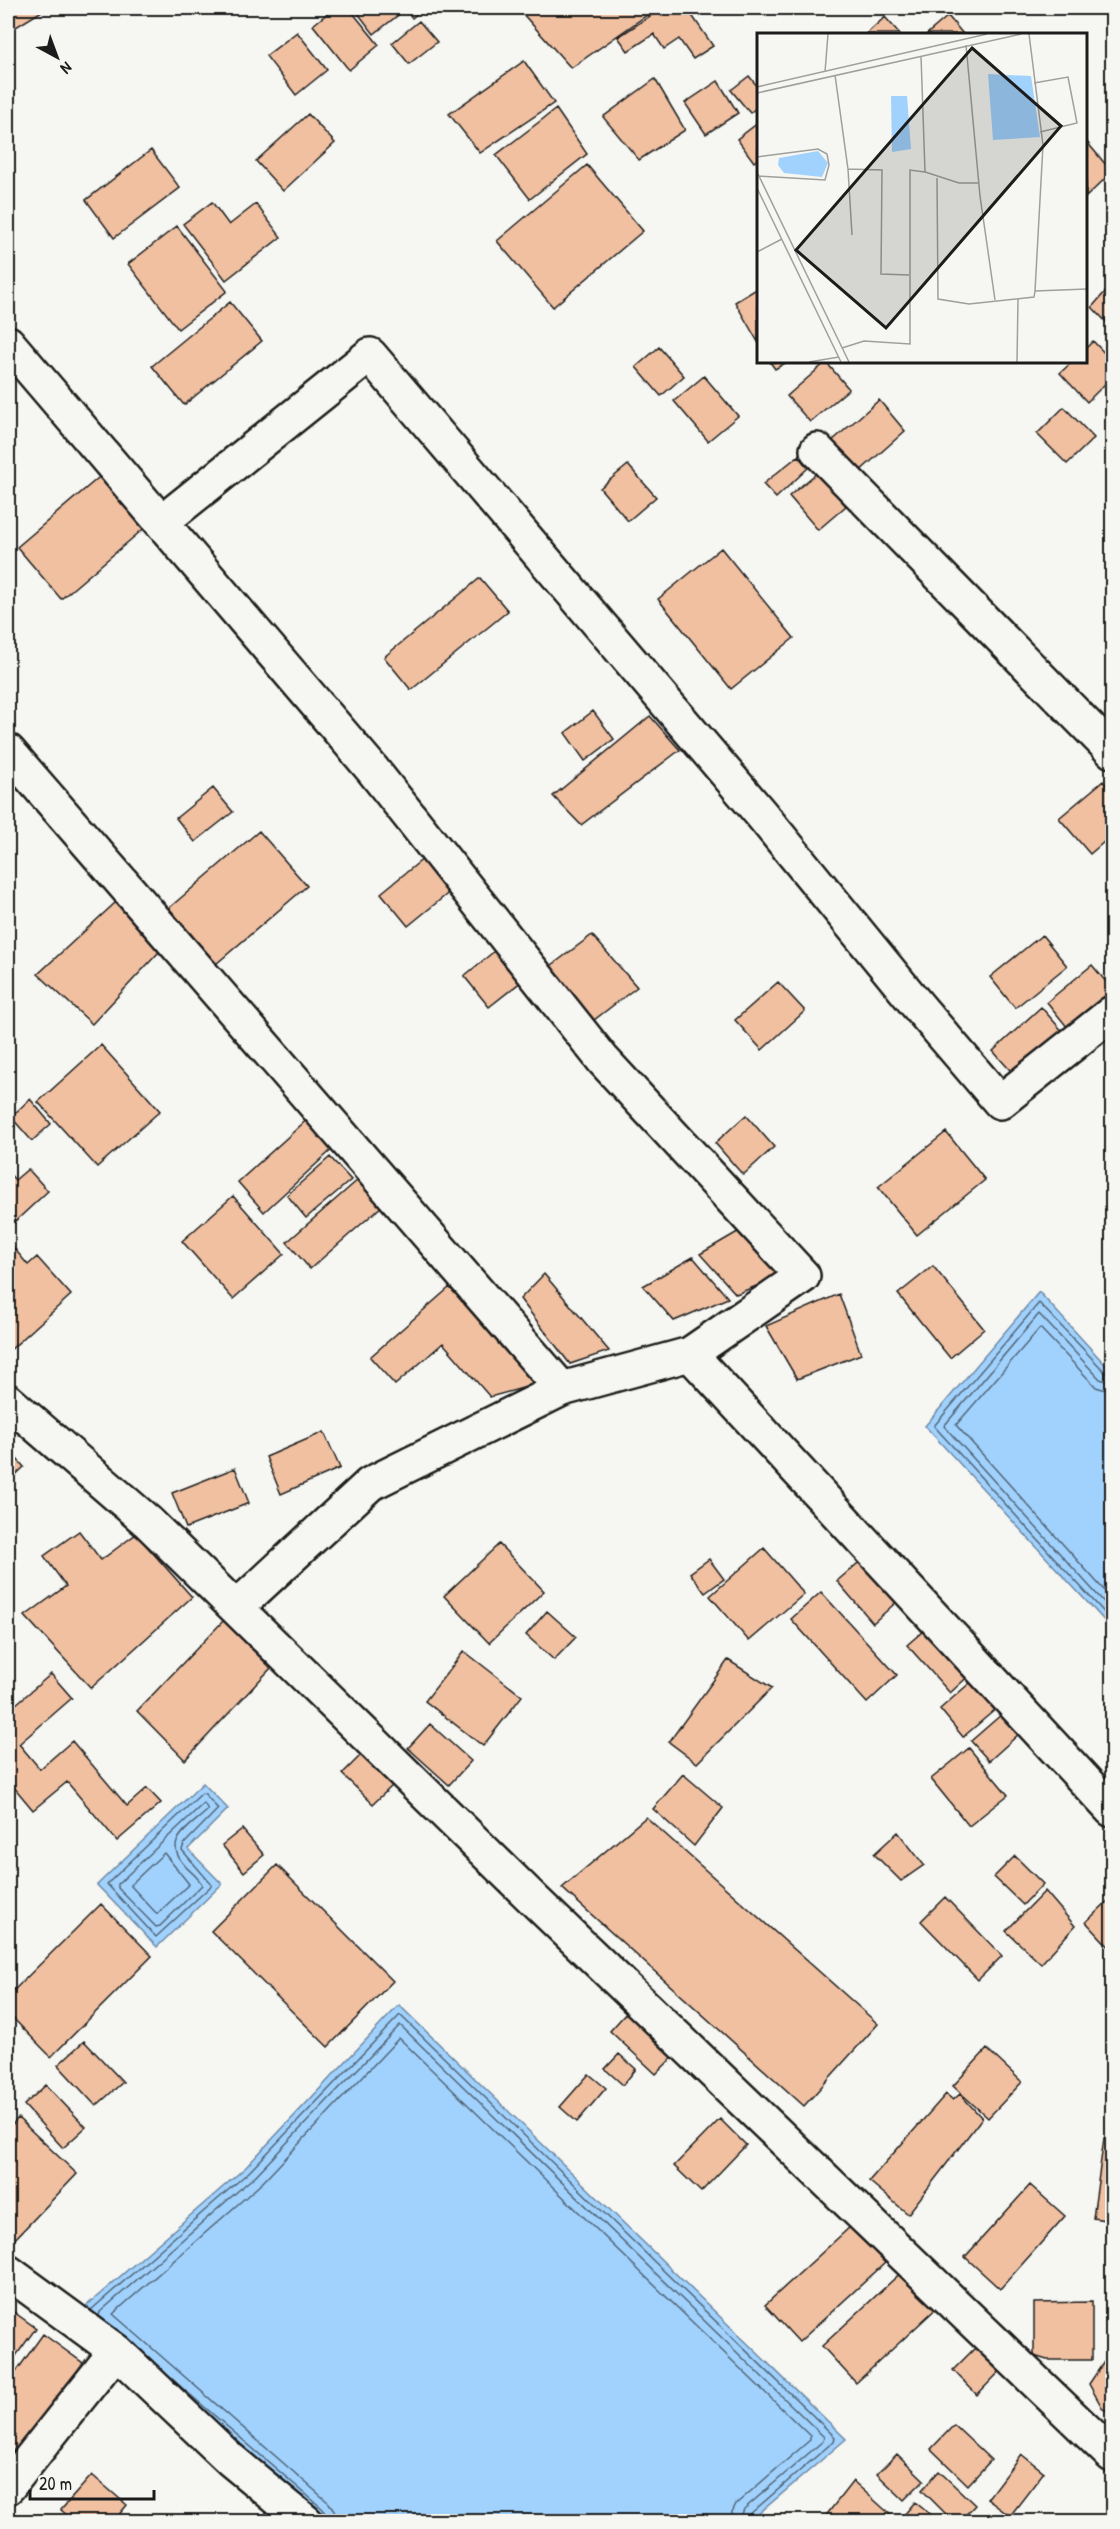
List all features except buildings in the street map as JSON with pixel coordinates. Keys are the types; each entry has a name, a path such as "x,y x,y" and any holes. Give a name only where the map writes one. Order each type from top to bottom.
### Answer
{"street":[{"path":"8,343 163,521 372,769 603,1060 803,1276 690,1354 562,1389 370,1484 236,1608"},
{"path":"163,521 370,355 753,806 1000,1102 1113,1013"},
{"path":"817,450 1113,751"},
{"path":"8,751 562,1389"},
{"path":"690,1354 1113,1810"},
{"path":"8,1401 148,1522 533,1899 1113,2455"},
{"path":"8,2272 116,2351 230,2459 306,2522"},
{"path":"8,2487 116,2351"}],"water":[{"path":"1039,1292 1112,1372 1112,1629 925,1426"},
{"path":"203,1783 228,1809 188,1849 222,1884 157,1947 97,1885"},
{"path":"399,2005 846,2439 750,2521 317,2521 77,2314 246,2167"}]}
